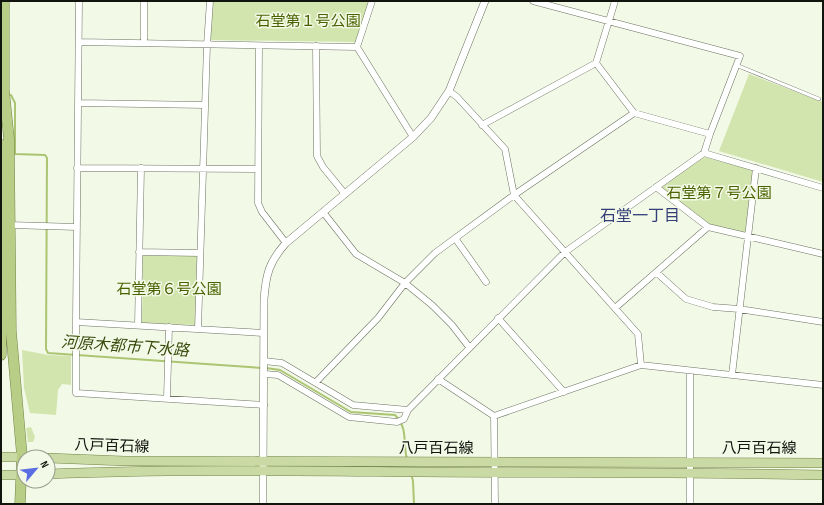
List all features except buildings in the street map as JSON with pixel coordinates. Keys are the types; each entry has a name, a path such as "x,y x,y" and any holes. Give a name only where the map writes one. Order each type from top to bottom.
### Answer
{"highway":[{"path":"1,355 4,1"},
{"path":"4,90 9,139 11,331 21,449"},
{"path":"20,504 22,489"}],"main road":[{"path":"1,457 16,456"},
{"name":"八戸百石線","path":"56,458 126,461 263,462 823,463"},
{"name":"八戸百石線","path":"56,474 125,471 263,471 690,472 823,475"},
{"path":"1,475 16,476"}],"street":[{"path":"79,1 76,392 264,405"},
{"path":"144,1 144,43"},
{"path":"198,329 202,169 210,1"},
{"path":"372,1 357,47 413,137"},
{"path":"263,504 263,333 265,283 275,256 286,243 413,137 431,118 448,91 485,1"},
{"path":"264,374 278,375 349,417 397,422 404,418 408,410 469,347 565,252 704,153 740,56 533,1"},
{"path":"482,125 596,63 616,1"},
{"path":"79,42 357,47"},
{"path":"259,46 258,203 262,212 286,243"},
{"path":"316,46 317,156 323,167 345,194"},
{"path":"596,63 634,113 710,134"},
{"path":"448,91 456,97 505,149 514,195 638,334 641,365"},
{"path":"78,103 205,105"},
{"path":"316,382 378,318 405,283 435,253 514,195 634,113"},
{"path":"704,153 823,188"},
{"path":"77,168 258,169"},
{"path":"138,325 141,168"},
{"path":"732,375 756,168"},
{"path":"656,187 708,227 823,254"},
{"path":"323,212 356,254 405,283 432,305 469,347"},
{"path":"10,225 77,227"},
{"path":"615,308 708,227"},
{"path":"455,238 486,282"},
{"path":"139,252 200,253"},
{"path":"657,273 686,299 713,306 823,322"},
{"path":"498,318 564,392"},
{"path":"76,322 263,333"},
{"path":"167,398 169,327"},
{"path":"264,361 282,363 353,405 408,410"},
{"path":"494,416 641,365 823,384"},
{"path":"690,371 690,504"},
{"path":"438,379 494,416"},
{"path":"494,416 494,504"}],"lane":[{"path":"736,65 819,99"}],"green space":[{"name":"石堂第１号公園","path":"213,1 370,1 356,42 210,40"},
{"path":"749,74 823,102 823,182 719,151"},
{"name":"石堂第７号公園","path":"705,157 753,170 747,234 709,225 660,187"},
{"name":"石堂第６号公園","path":"143,255 197,256 195,325 142,323"},
{"path":"22,350 48,355 71,356 71,385 62,384 58,390 56,415 30,413 24,388"},
{"path":"31,427 35,437 33,442 28,442 26,428"}],"waterway":[{"name":"河原木都市下水路","path":"8,95 11,95 15,103 15,154 45,155 47,158 46,349 48,353 262,368"},
{"name":"河原木都市下水路","path":"266,368 280,370 351,412 395,415 404,431 407,459"},
{"name":"河原木都市下水路","path":"411,474 413,481 414,504"}],"district":[{"name":"石堂一丁目","path":"640,216"}]}
